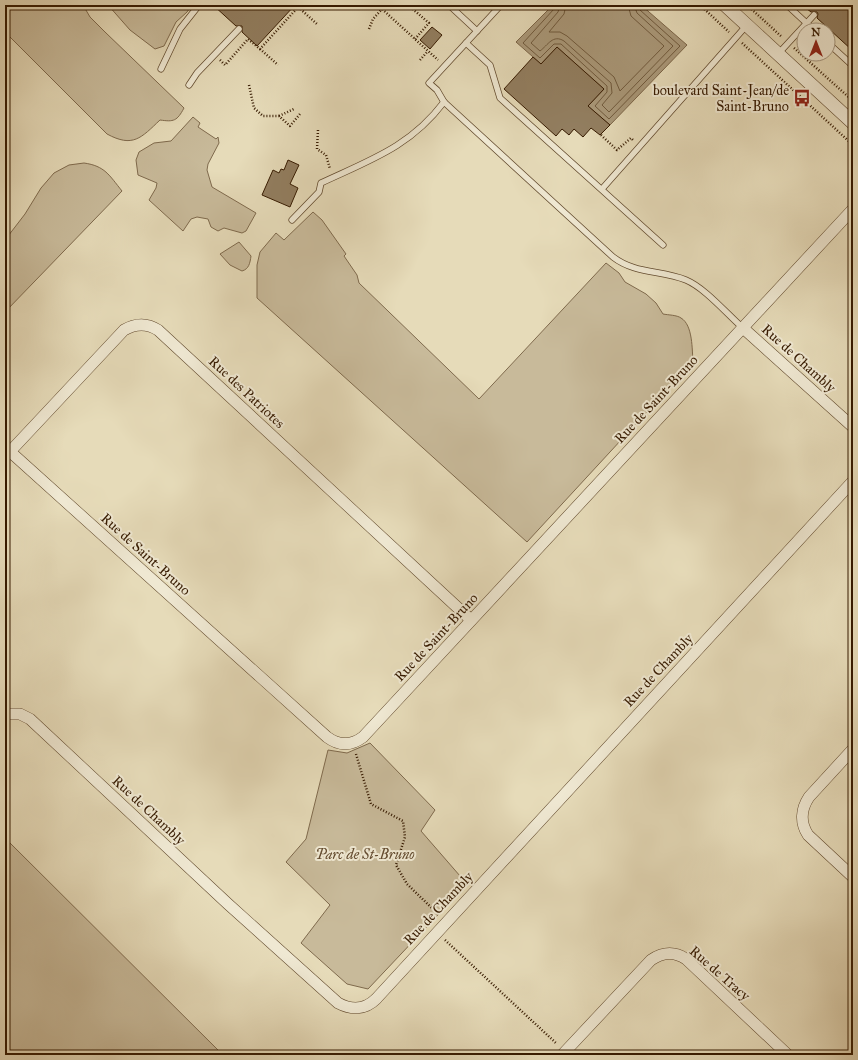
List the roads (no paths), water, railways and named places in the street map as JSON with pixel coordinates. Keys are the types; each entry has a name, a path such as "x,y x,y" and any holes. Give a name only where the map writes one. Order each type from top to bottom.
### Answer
{"street":[{"path":"725,5 853,123"},
{"name":"Rue de Saint-Bruno","path":"7,452 327,737 336,743 348,744 364,737 853,210"},
{"name":"Rue des Patriotes","path":"7,452 124,330 134,325 149,325 158,330 471,620"},
{"name":"Rue de Chambly","path":"742,328 853,426"},
{"name":"Rue de Chambly","path":"5,714 16,714 30,719 228,904 342,1005 359,1008 374,1001 853,481"},
{"path":"853,749 809,797 804,806 802,816 808,835 853,877"},
{"name":"Rue de Tracy","path":"564,1053 651,960 662,954 670,953 686,959 788,1055"}],"lane":[{"path":"161,68 180,29 199,5"},
{"path":"449,5 477,31"},
{"path":"501,5 429,83 437,90 444,102 617,260 632,268 690,282 742,328"},
{"path":"787,5 806,22"},
{"path":"792,10 797,5"},
{"path":"808,22 814,16"},
{"path":"602,189 747,25"},
{"path":"189,85 197,73 239,29"},
{"path":"778,54 796,35"},
{"path":"466,43 490,65 500,98 663,245"},
{"path":"836,50 853,66"},
{"path":"292,220 319,192 321,183 399,145 431,117 444,102"}],"water":[{"path":"553,5 641,5 687,45 610,125 588,106 604,89 557,47 541,64 516,42"}],"place":[{"name":"boulevard Saint-Jean/de Saint-Bruno","path":"802,98"}],"park label":[{"name":"Parc de St-Bruno","path":"365,854"}]}
